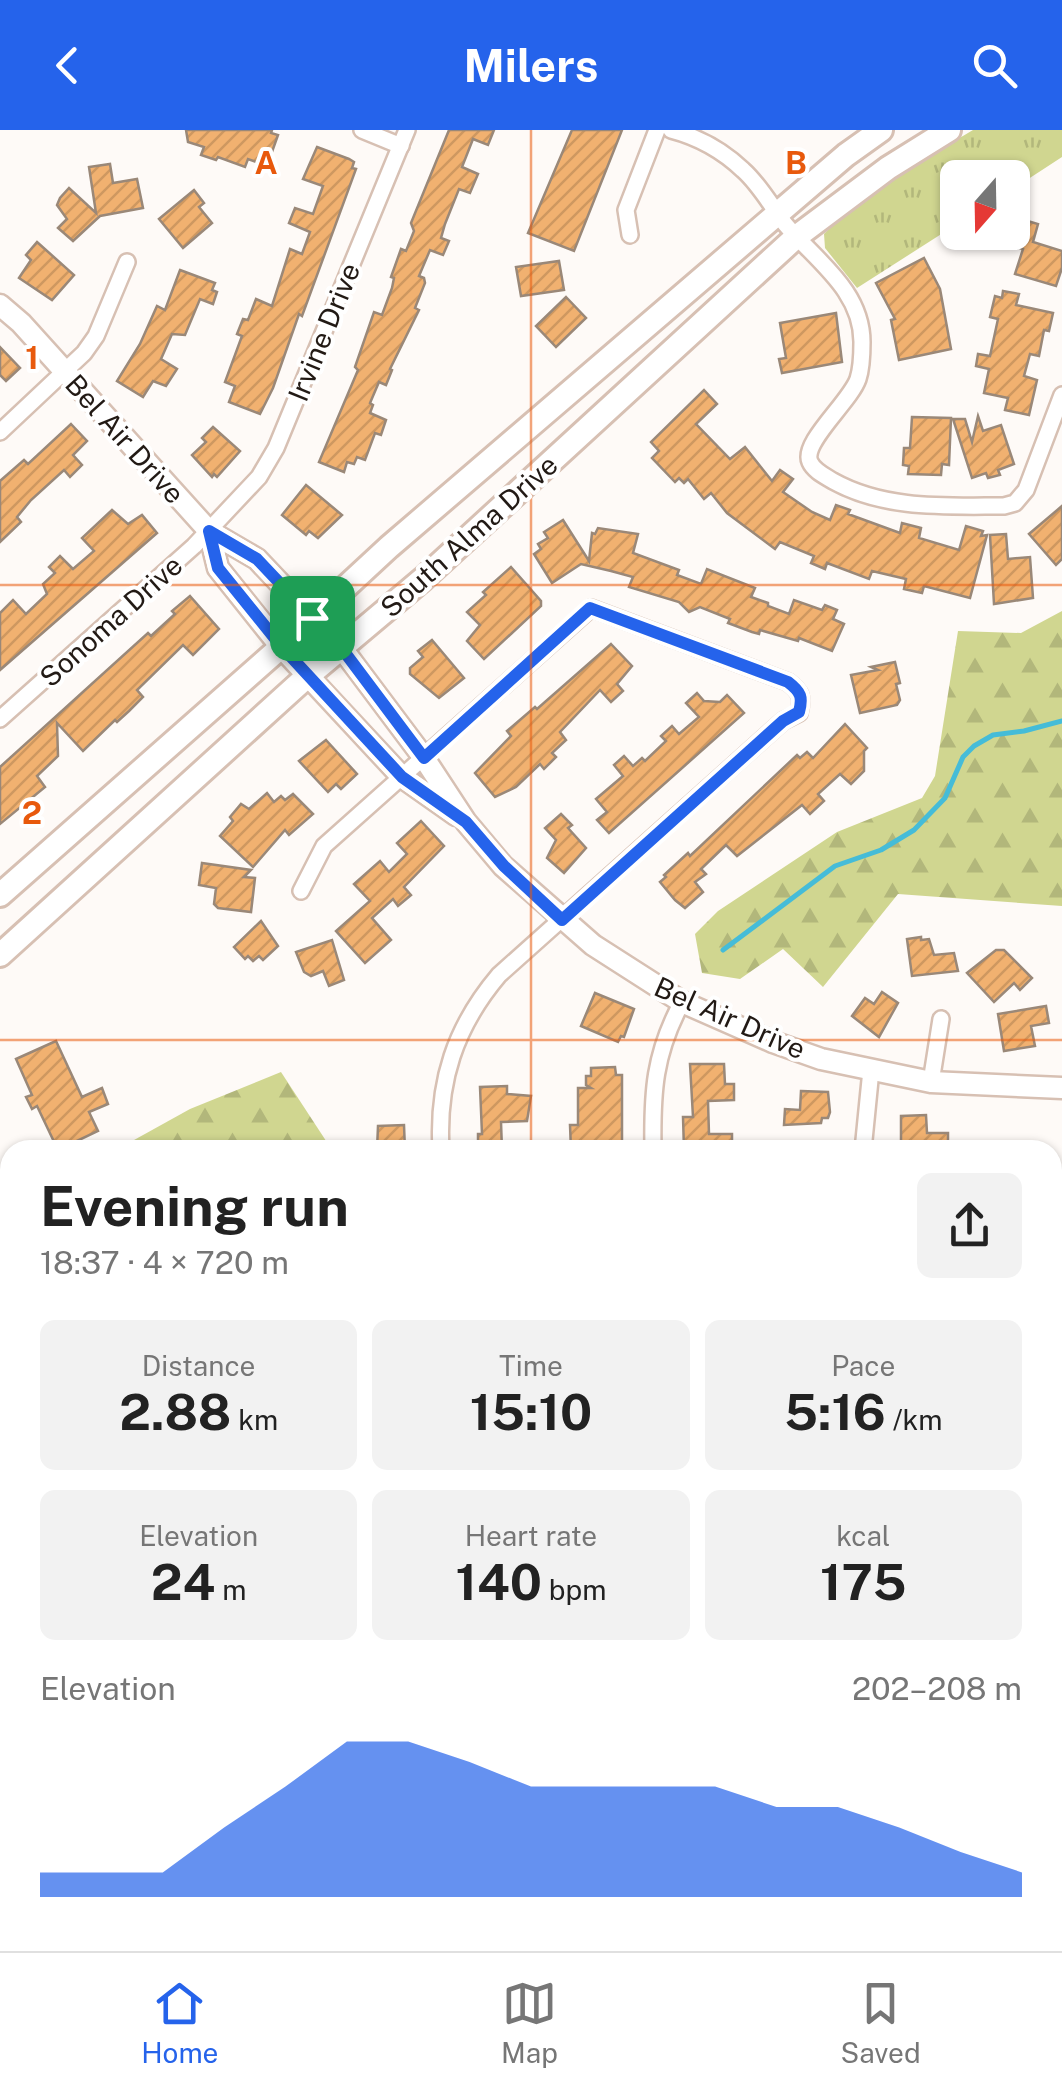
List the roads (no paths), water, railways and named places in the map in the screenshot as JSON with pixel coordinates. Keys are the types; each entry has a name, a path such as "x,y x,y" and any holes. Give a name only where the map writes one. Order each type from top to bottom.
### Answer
{"main road":[{"name":"South Alma Drive","path":"0,896 445,498 880,130"},
{"name":"South Alma Drive","path":"0,955 309,677 424,580 796,237 888,168 949,130"}],"street":[{"path":"362,130 404,138"},
{"path":"630,235 626,210 657,130"},
{"path":"671,130 692,136 742,169 796,237 837,279 853,305 862,331 858,380 809,448 809,460 820,473 842,486 904,504 1015,503 1026,490 1062,395"},
{"name":"Irvine Drive","path":"214,526 260,477 276,448 404,138"},
{"path":"0,432 65,373 96,336 127,262"},
{"name":"Bel Air Drive","path":"0,305 214,526 257,559 343,650 424,758 466,822 504,866 592,945 682,1002 821,1059 931,1082 1062,1088"},
{"name":"Bel Air Drive","path":"214,526 218,568 281,646 402,777 466,822"},
{"name":"Sonoma Drive","path":"0,719 214,526"},
{"path":"301,891 324,846 590,608 788,682 799,690 799,712 783,721 499,975 476,1002 448,1060 440,1105 440,1140"},
{"path":"653,1140 652,1093 658,1061 682,1002"},
{"path":"931,1082 941,1018"},
{"path":"864,1140 871,1070"}],"waterway":[{"path":"723,950 835,866 881,850 914,830 945,798 963,757 974,746 993,735 1062,721"}]}
